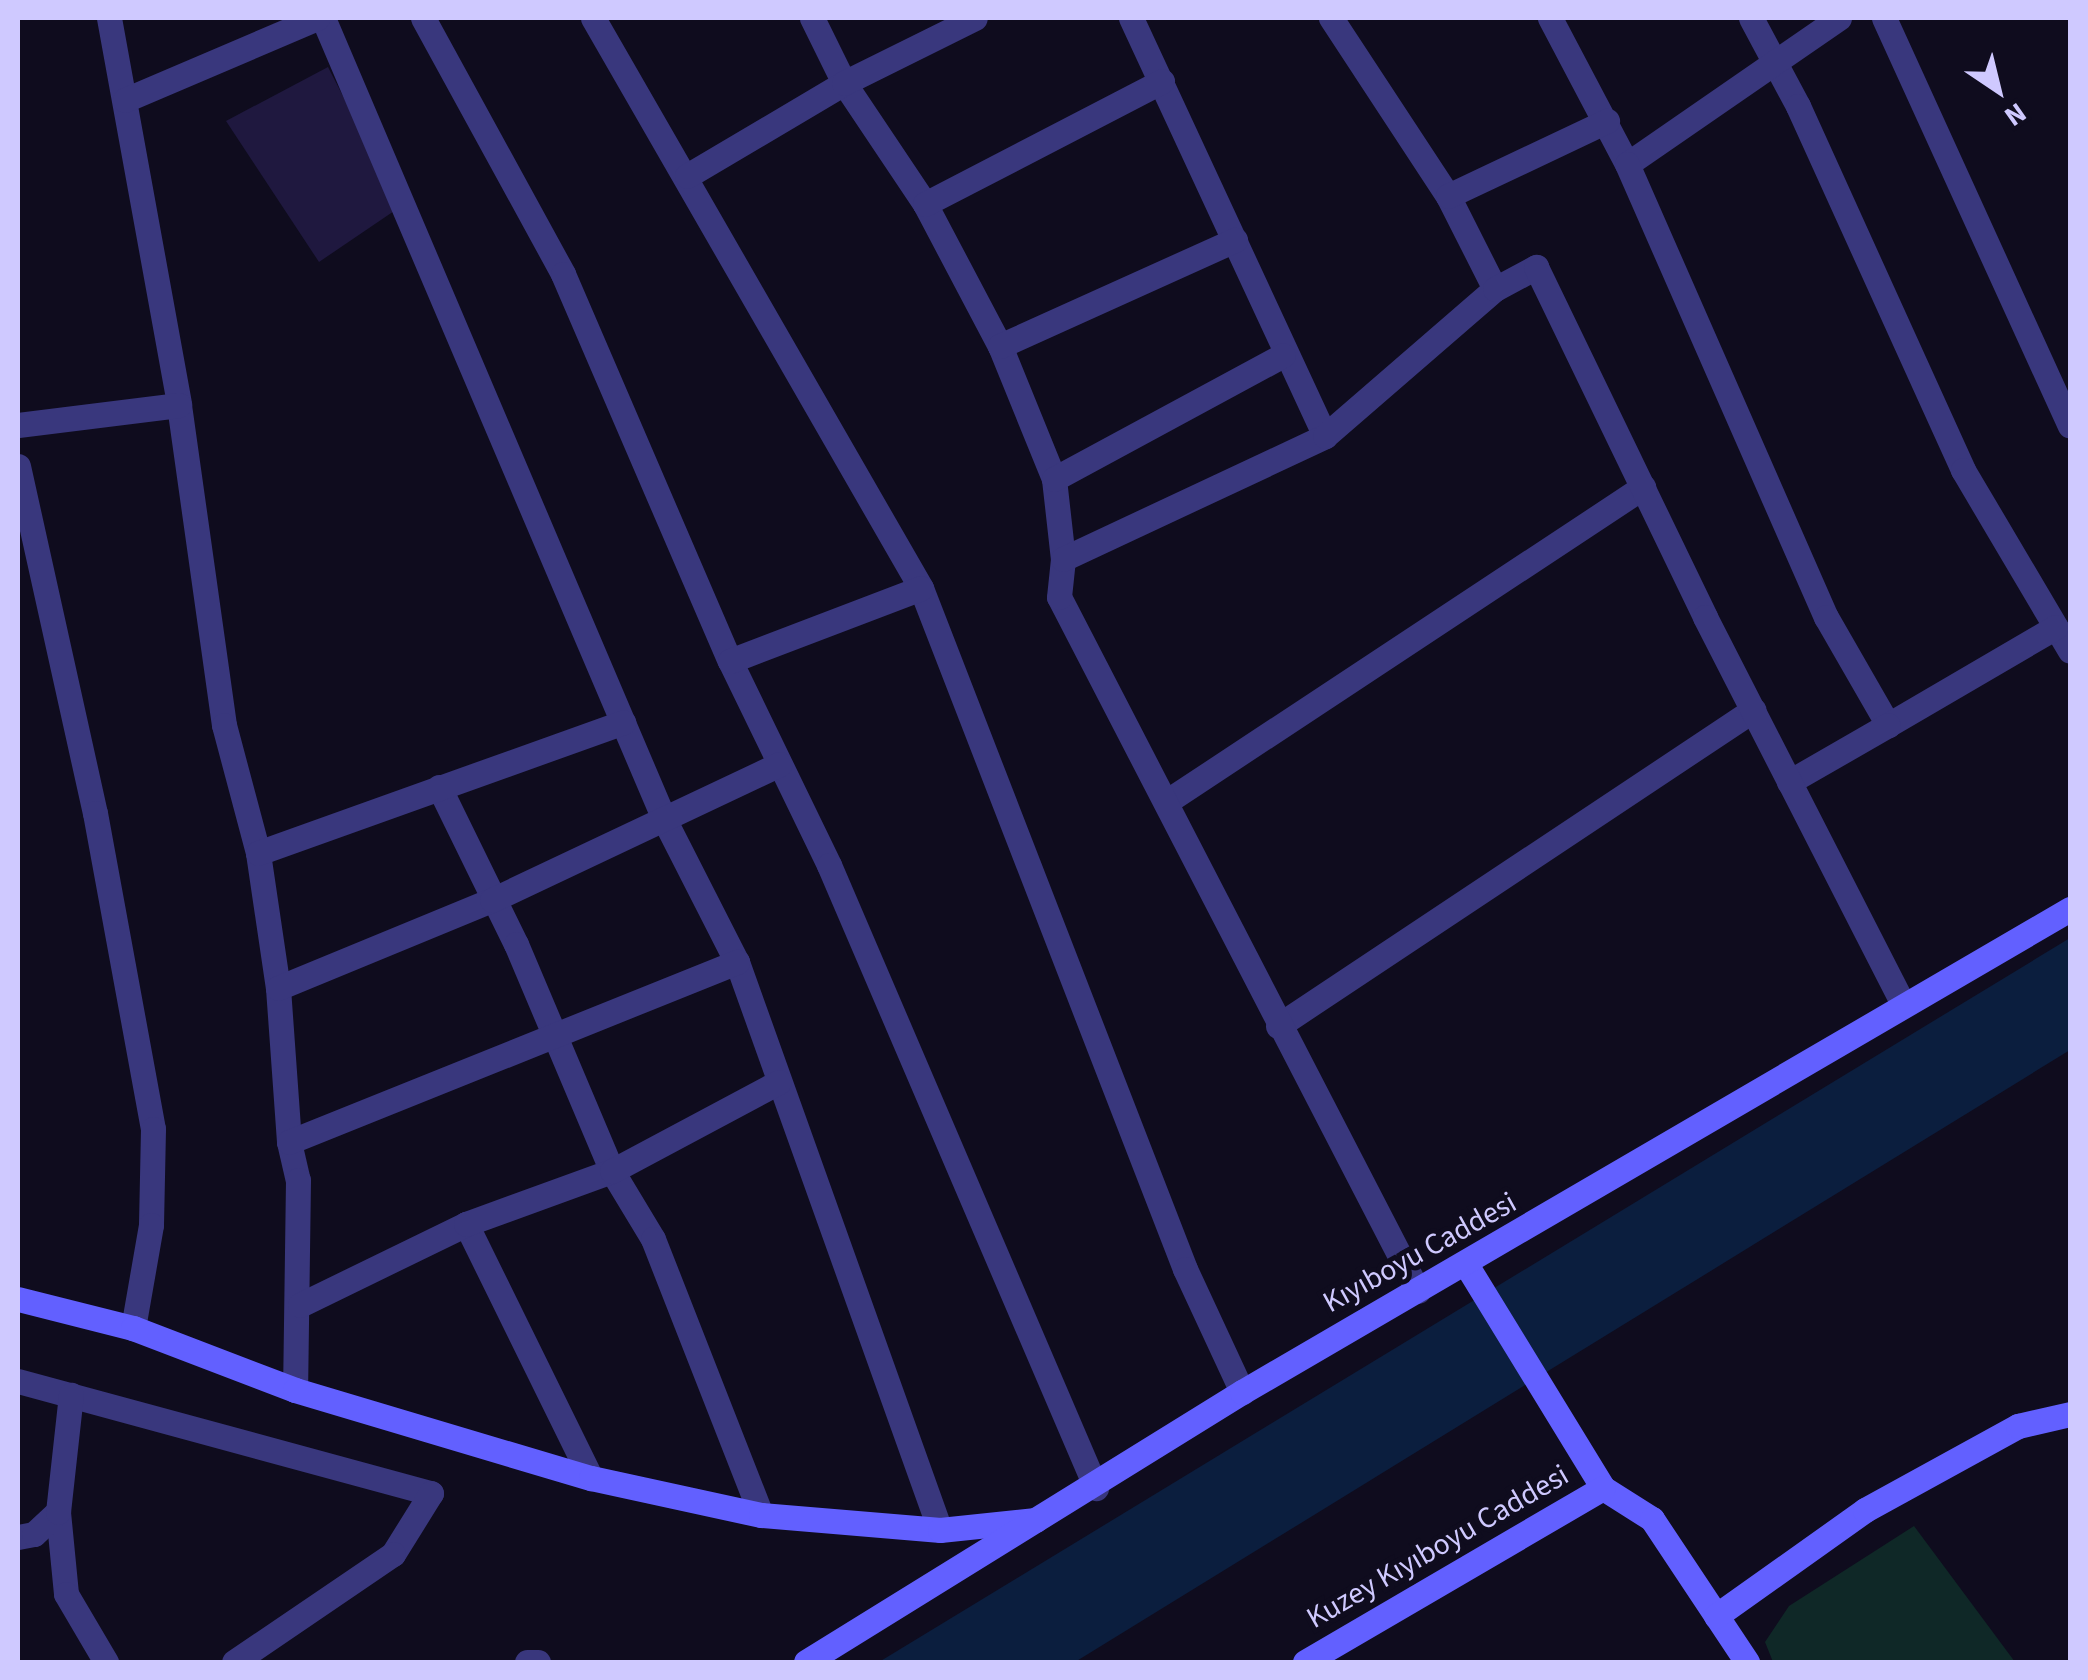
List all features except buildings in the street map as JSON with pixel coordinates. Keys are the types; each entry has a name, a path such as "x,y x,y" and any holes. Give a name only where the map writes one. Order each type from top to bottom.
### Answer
{"main road":[{"name":"Kıyıboyu Caddesi","path":"806,1662 1096,1488 1242,1392 1418,1290 1472,1274 1904,1004 2070,909"},
{"path":"1472,1274 1604,1488 1652,1520 1747,1662"},
{"path":"18,1299 133,1328 295,1390 590,1478 761,1514 940,1530 1045,1518"},
{"path":"1716,1616 1865,1510 2018,1426 2070,1414"},
{"name":"Kuzey Kıyıboyu Caddesi","path":"1305,1662 1604,1488"}],"street":[{"path":"109,18 179,406 224,726 258,853 278,988 289,1142 298,1180 300,1305 295,1390"},
{"path":"126,100 320,18 664,819 737,962 940,1530"},
{"path":"423,18 563,274 730,662 829,864 1096,1488"},
{"path":"593,18 921,588 1185,1270 1242,1392"},
{"path":"812,18 844,83 925,204 1000,346 1054,478 1063,558 1060,596 1278,1026 1418,1290"},
{"path":"687,176 844,83 975,18"},
{"path":"1131,18 1235,240 1283,355 1325,436"},
{"path":"1331,18 1448,196 1495,288"},
{"path":"1550,18 1627,164 1826,617 1888,725"},
{"path":"1751,18 1963,470 2070,651"},
{"path":"1627,164 1773,59 1839,18"},
{"path":"1884,18 2070,426"},
{"path":"925,204 1162,81"},
{"path":"1448,196 1607,122"},
{"path":"1000,346 1235,240"},
{"path":"1063,558 1325,436 1495,288 1536,267 1752,710 1904,1004"},
{"path":"1054,478 1283,355"},
{"path":"18,425 179,406"},
{"path":"18,466 95,813 152,1129 151,1224 133,1328"},
{"path":"1166,802 1642,487"},
{"path":"730,662 921,588"},
{"path":"1789,782 2056,627"},
{"path":"1278,1026 1752,710"},
{"path":"258,853 623,722"},
{"path":"278,988 492,900 780,764"},
{"path":"439,786 612,1171 652,1239 761,1514"},
{"path":"289,1142 554,1040 737,962"},
{"path":"300,1305 466,1224 612,1171 779,1082"},
{"path":"466,1224 590,1478"},
{"path":"18,1380 430,1493 393,1554 234,1662"},
{"path":"71,1395 58,1512 66,1594 106,1662"},
{"path":"18,1537 34,1534 58,1512"},
{"path":"528,1662 538,1662"}],"green space":[{"path":"1914,1526 2015,1662 1773,1662 1765,1642 1789,1606"}],"water":[{"path":"2070,938 2070,1050 1075,1662 879,1662"}]}
